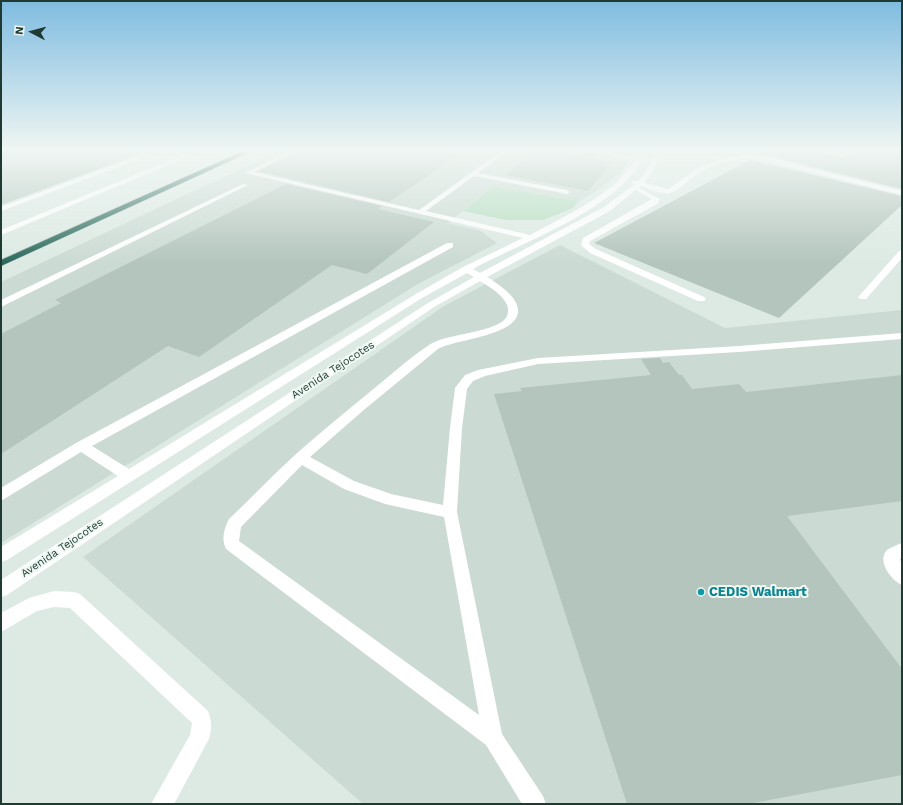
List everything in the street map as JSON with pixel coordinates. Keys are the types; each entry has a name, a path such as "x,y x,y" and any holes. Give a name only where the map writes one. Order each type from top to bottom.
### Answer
{"highway":[{"path":"1,255 156,189"},
{"path":"1,263 162,189"}],"street":[{"path":"1,209 56,189"},
{"path":"1,228 98,189"},
{"path":"1,233 108,189"},
{"path":"1,304 238,189"},
{"path":"317,189 530,237"},
{"path":"420,212 453,189"},
{"path":"549,189 567,192"},
{"name":"Avenida Tejocotes","path":"1,555 466,269 595,203 613,189"},
{"name":"Avenida Tejocotes","path":"1,589 431,305 607,209 634,189"},
{"path":"641,189 656,199 654,202 586,240 585,246 593,251 701,299"},
{"path":"652,189 670,191 673,189"},
{"path":"885,189 902,193"},
{"path":"1,495 81,446 450,245"},
{"path":"863,297 902,253"},
{"path":"466,269 505,295 513,307 513,316 504,325 436,345 332,429 300,458 234,524 231,534 231,544 493,738 535,804"},
{"path":"493,738 450,512 456,428 461,388 469,378 482,372 538,361 739,350 902,336"},
{"path":"81,446 129,476"},
{"path":"300,458 349,485 383,497 450,512"},
{"path":"902,550 892,556 893,566 902,577"},
{"path":"2,621 26,607 45,599 59,597 74,600 201,718 202,728 199,739 162,804"}],"shaded area":[{"path":"199,189 490,189 448,223 481,231 497,243 418,284 1,543 1,282"},
{"path":"508,189 599,189 579,201"},
{"path":"560,245 725,328 902,310 902,804 363,804 83,557 444,306"}],"green space":[{"path":"490,189 508,189 579,201 573,208 543,220 506,220 463,211"}],"building":[{"path":"1,189 45,189 1,205"},
{"path":"277,189 306,189 382,206 378,209 434,222 367,274 332,265 199,357 168,346 1,454 1,334 61,303 55,300"},
{"path":"332,189 409,189 389,202"},
{"path":"575,189 590,189 588,191"},
{"path":"696,189 871,189 902,196 902,205 779,318 594,243"},
{"name":"CEDIS Walmart","path":"660,358 663,363 669,362 679,375 682,375 692,389 739,384 746,392 902,375 902,501 787,516 902,669 902,775 748,804 627,804 494,394 522,391 520,388 651,375 641,359"}],"place":[{"name":"CEDIS Walmart","path":"701,592"}]}
